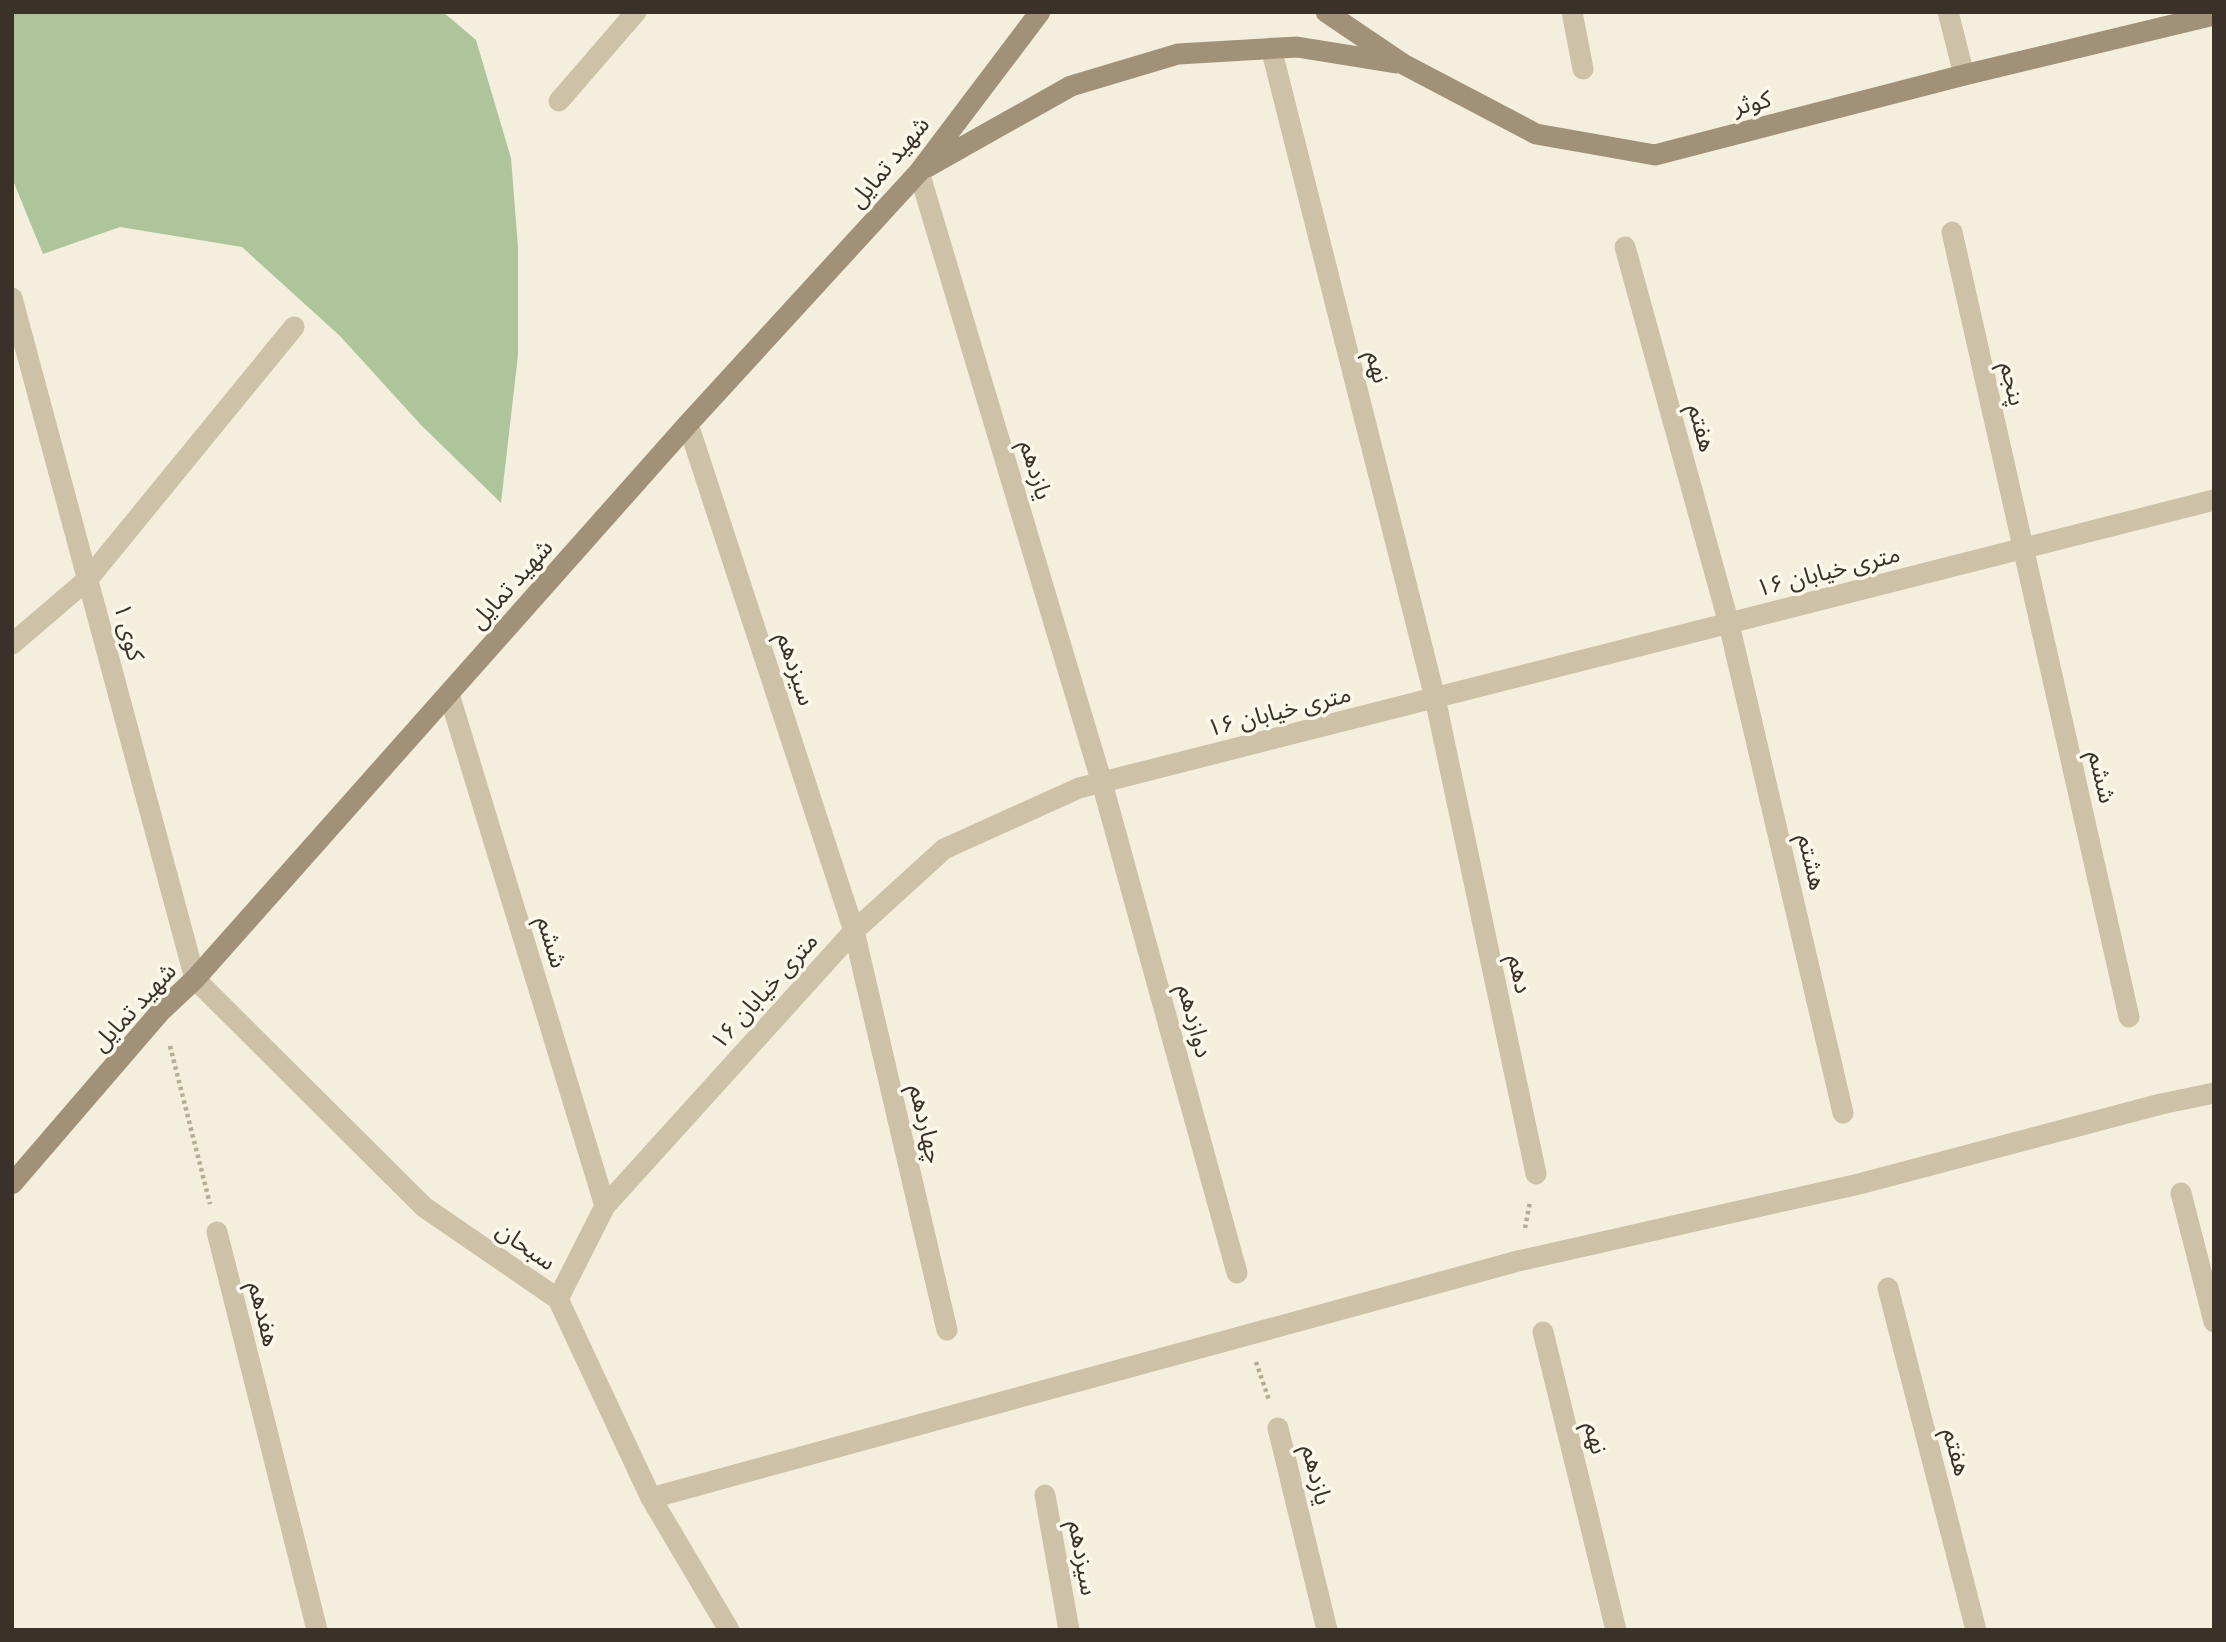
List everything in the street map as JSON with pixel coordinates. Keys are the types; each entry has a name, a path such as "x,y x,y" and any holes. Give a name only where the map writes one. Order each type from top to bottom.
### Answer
{"street":[{"path":"559,101 636,12"},
{"name":"شهید تمایل","path":"12,1184 161,1011 195,979 688,424 919,172 1041,12"},
{"name":"کوثر","path":"1326,12 1403,64 1536,134 1655,155 1964,75 2214,15"},
{"path":"1345,12 1403,64"},
{"path":"1572,12 1583,69"},
{"path":"1948,12 1964,75"},
{"path":"919,172 1071,86 1178,54 1297,47 1403,64"},
{"name":"نهم","path":"1270,48 1435,698"},
{"name":"یازدهم","path":"919,172 1102,783"},
{"name":"پنجم","path":"1952,232 2024,549"},
{"name":"هفتم","path":"1625,247 1729,624"},
{"name":"کوی ۱","path":"12,298 19,349 88,579 195,979"},
{"path":"12,644 88,579 293,327"},
{"name":"سیزدهم","path":"688,424 854,931"},
{"name":"۱۶ متری خیابان","path":"558,1299 606,1206 854,931 944,849 1079,788 2214,500"},
{"name":"ششم","path":"2024,549 2129,1017"},
{"name":"هشتم","path":"1729,624 1843,1113"},
{"name":"ششم","path":"449,694 606,1206"},
{"name":"دهم","path":"1435,698 1536,1174"},
{"name":"دوازدهم","path":"1102,783 1237,1273"},
{"name":"چهاردهم","path":"854,931 947,1330"},
{"name":"سبحان","path":"195,979 424,1207 558,1299 651,1498 729,1630"},
{"path":"651,1498 1518,1261 1859,1184 2161,1104 2214,1093"},
{"path":"2181,1193 2214,1322"},
{"name":"هفدهم","path":"217,1232 317,1630"},
{"name":"هفتم","path":"1888,1287 1976,1630"},
{"name":"نهم","path":"1544,1332 1616,1630"},
{"name":"یازدهم","path":"1278,1428 1327,1630"},
{"name":"سیزدهم","path":"1045,1495 1069,1630"}],"path":[{"path":"161,1011 217,1232"},
{"path":"1518,1261 1536,1174"},
{"name":"یازدهم","path":"1247,1336 1278,1428"}],"green space":[{"path":"12,12 443,12 476,40 511,158 518,247 518,355 501,503 421,425 340,336 242,247 120,227 43,254 12,178"}]}
